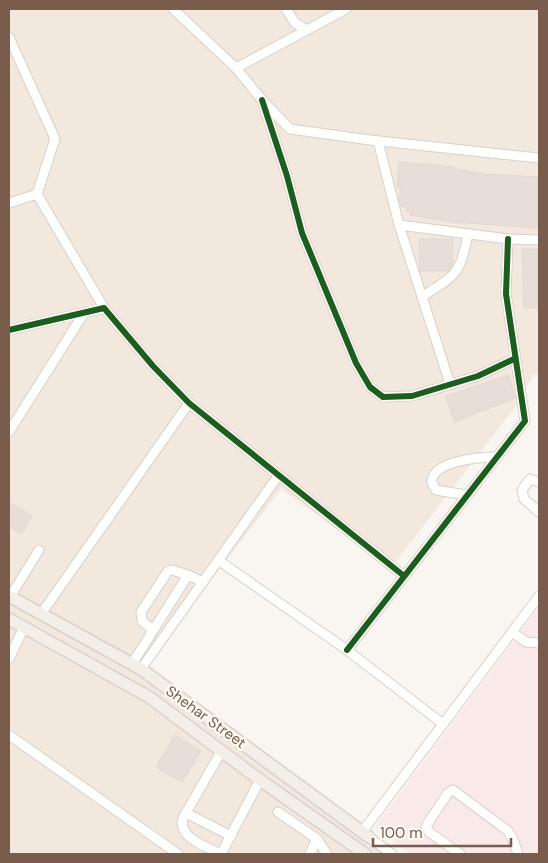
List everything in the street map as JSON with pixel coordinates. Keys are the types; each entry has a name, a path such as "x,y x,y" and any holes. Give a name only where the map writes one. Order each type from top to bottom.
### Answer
{"main road":[{"name":"Shehar Street","path":"10,597 136,666 366,835"},
{"name":"Shehar Street","path":"9,619 149,697 360,853"},
{"path":"360,853 366,835"}],"street":[{"path":"173,9 236,68 262,100 290,129 378,141 539,158"},
{"path":"286,9 295,23 307,30"},
{"path":"236,68 346,9"},
{"path":"9,37 55,139 37,194 104,308 152,366 189,404 404,576"},
{"path":"262,100 287,176 302,234 356,363 370,387 382,397 412,396 478,376 514,358"},
{"path":"378,141 399,225 450,384"},
{"path":"9,202 37,194"},
{"path":"399,225 508,239 539,240"},
{"path":"422,298 458,270 463,262 468,234"},
{"path":"347,650 525,421 514,358 506,294 508,239"},
{"path":"9,330 104,308"},
{"path":"9,432 84,313"},
{"path":"41,614 189,404"},
{"path":"466,495 436,490 432,483 433,476 438,470 461,460 496,457"},
{"path":"136,666 203,582 278,476"},
{"path":"539,482 530,479 522,490 524,499 539,512"},
{"path":"10,597 39,550"},
{"path":"218,560 347,650 443,724"},
{"path":"154,630 142,621 141,612 168,571 172,570 188,575 203,582"},
{"path":"136,666 154,630 188,575"},
{"path":"366,835 443,724 539,596"},
{"path":"9,659 24,628"},
{"path":"512,632 526,642 539,643"},
{"path":"9,735 178,854"},
{"path":"221,752 181,824 190,839 221,854 260,780"},
{"path":"460,854 429,832 426,826 448,793 453,790 508,831 518,854"},
{"path":"278,812 317,839 328,854"},
{"path":"186,813 231,836"},
{"name":"Shehar Street","path":"366,835 392,854"},
{"path":"310,854 317,839"},
{"path":"510,854 515,844"}],"shaded area":[{"path":"9,9 539,9 539,375 534,374 518,403 391,568 281,489 140,672 396,854 9,854"},
{"path":"539,607 539,854 411,854 375,827"}],"building":[{"path":"399,162 455,167 455,169 485,174 539,177 539,228 452,222 410,215 411,212 406,211 407,207 401,206 399,200 401,187 397,187"},
{"path":"419,239 453,239 452,265 448,271 420,271"},
{"path":"522,249 539,249 539,308 524,308"},
{"path":"509,375 515,398 454,422 446,396"},
{"path":"9,502 32,516 21,534 9,526"},
{"path":"175,735 201,751 182,782 156,767"}],"cycle path":[{"path":"262,100 287,176 302,233 356,363 370,387 383,397 412,396 478,376 514,359"},
{"path":"347,650 525,421 506,294 508,239"},
{"path":"9,330 104,308 153,366 189,403 404,576"}]}
